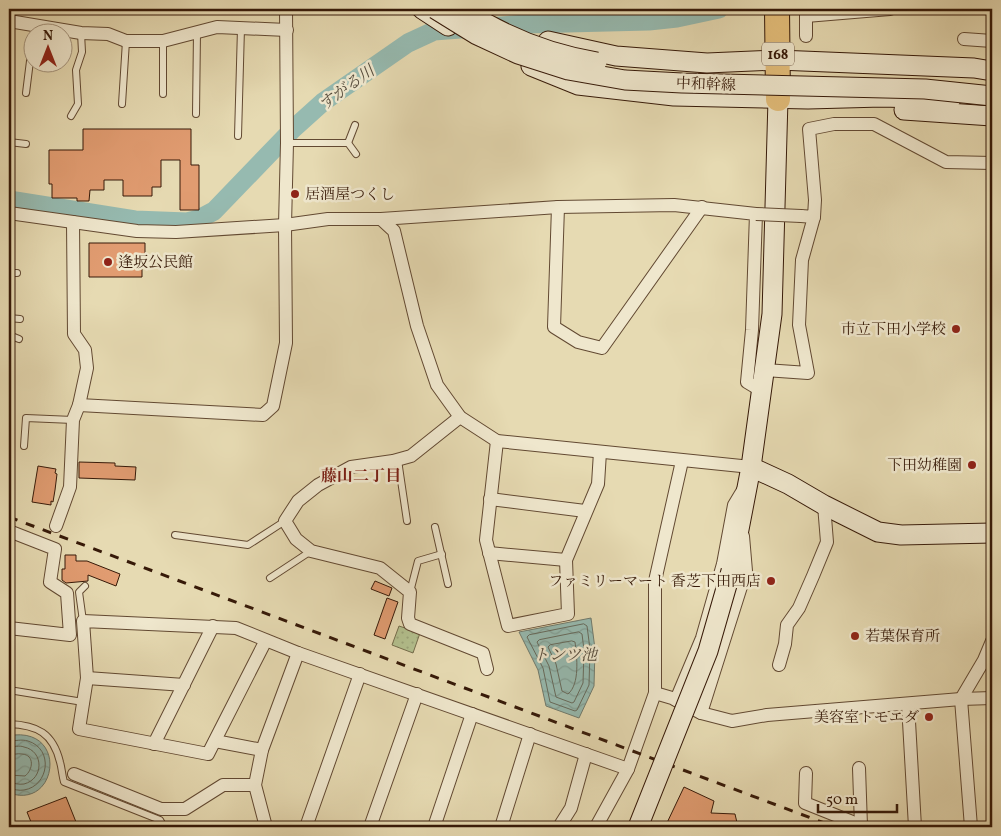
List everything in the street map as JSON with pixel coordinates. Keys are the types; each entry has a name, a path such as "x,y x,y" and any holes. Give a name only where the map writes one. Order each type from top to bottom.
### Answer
{"highway":[{"name":"168","path":"776,9 778,99"}],"main road":[{"name":"中和幹線","path":"462,9 484,24 524,42 574,58 627,67 922,78 992,85"},
{"path":"479,10 513,30 554,43 616,56 707,63 778,60 821,61 986,71"},
{"name":"中和幹線","path":"431,12 518,54 568,70 625,80 682,84 924,89 988,100"},
{"path":"431,12 466,38 494,52 578,85 674,96 778,99 882,97 988,100"},
{"path":"821,61 875,52 992,62"},
{"path":"638,827 708,651 731,571 750,474 772,314 778,99"},
{"path":"810,99 857,107 992,116"},
{"path":"750,474 788,484 824,505 878,532 900,535 992,534"}],"street":[{"path":"79,405 263,415 274,406 286,343 285,225 288,127 286,9"},
{"path":"806,36 806,12 890,9"},
{"path":"9,21 22,25"},
{"path":"72,32 108,34 126,42 164,41 217,27 287,30"},
{"path":"964,39 992,41"},
{"path":"765,370 808,373 799,325 802,260 807,217 815,200 809,130 834,124 874,124 946,162 992,163"},
{"path":"9,213 137,231 176,232 285,225 328,219 381,219 558,207 674,205 756,214 807,217"},
{"path":"558,207 554,328 578,342 602,348 702,207"},
{"path":"756,214 752,330 747,382 762,391"},
{"path":"381,219 394,231 417,326 437,385 460,417 497,441 682,461 750,474 734,504 723,564 702,638 676,700"},
{"path":"56,526 70,487 73,420 79,405 87,368 85,350 74,334 73,222"},
{"path":"460,417 410,456 398,460 351,468 318,485 298,501 284,521 296,540 311,551 380,568 410,592 408,618 410,624 483,653 487,669"},
{"path":"497,441 486,540 508,626 568,614 566,560 585,511 598,484 600,452"},
{"path":"596,827 628,769 655,693 655,581 682,461"},
{"path":"490,499 585,511"},
{"path":"779,665 787,625 799,608 827,542 824,505"},
{"path":"701,712 746,572 742,514"},
{"path":"9,532 55,549 50,582 67,592 70,635 9,628"},
{"path":"490,553 566,560"},
{"path":"266,640 208,754 79,729 87,678 83,621 213,626 236,628 266,640 298,654 360,674 628,769"},
{"path":"154,744 213,626"},
{"path":"971,827 961,699 984,660 992,641"},
{"path":"266,827 255,784 262,750 298,654"},
{"path":"306,827 360,674"},
{"path":"87,678 184,685"},
{"path":"655,693 676,700 701,712 732,721 767,715 992,698"},
{"path":"370,827 417,694"},
{"path":"908,704 915,827"},
{"path":"434,827 472,714"},
{"path":"500,827 530,734"},
{"path":"215,741 262,750"},
{"path":"559,827 571,808 586,754"},
{"path":"806,773 805,803 863,827 859,768"},
{"path":"74,774 161,809 185,809 223,785 255,784"}],"lane":[{"path":"238,136 241,28"},
{"path":"196,114 198,32"},
{"path":"71,116 78,104 76,70 82,52 81,33"},
{"path":"163,94 164,41"},
{"path":"122,104 126,42"},
{"path":"26,93 29,72"},
{"path":"348,143 355,125"},
{"path":"9,142 26,144"},
{"path":"288,143 348,143"},
{"path":"348,143 356,154"},
{"path":"9,273 17,273"},
{"path":"9,318 20,319"},
{"path":"9,335 19,339"},
{"path":"24,446 26,418 73,420"},
{"path":"398,460 407,521"},
{"path":"175,535 248,546 284,521"},
{"path":"435,527 448,584"},
{"path":"270,578 311,551"},
{"path":"410,592 418,560 442,554"},
{"path":"83,621 80,592 85,586"},
{"path":"9,690 83,702"},
{"path":"9,724 25,725 38,729 48,737 57,750 64,782 160,820 164,827"},
{"path":"9,823 12,827"}],"green space":[{"path":"399,626 420,633 413,653 392,645"}],"water":[{"name":"トンツ池","path":"591,618 595,649 594,686 579,718 546,706 538,670 519,632"},
{"path":"14,735 31,737 43,744 49,756 50,768 46,781 38,790 25,795 9,793 9,737"}],"building":[{"path":"83,129 191,129 191,165 199,165 199,210 180,210 180,160 161,160 161,187 152,187 152,196 123,196 123,180 104,180 104,190 90,190 89,201 77,201 77,198 52,198 52,184 49,184 49,150 83,150"},
{"path":"89,243 145,243 145,262 142,262 142,277 89,277"},
{"path":"79,462 115,463 115,466 136,467 135,480 79,478"},
{"path":"38,466 56,469 55,490 51,505 32,502"},
{"path":"65,555 76,555 76,561 87,561 120,574 116,586 88,575 88,581 66,583 62,580 62,569 65,569"},
{"path":"375,581 392,588 389,596 371,589"},
{"path":"387,598 398,602 385,639 374,635"},
{"path":"684,787 714,801 711,813 735,814 738,827 665,827"},
{"path":"66,797 78,827 33,827 27,812"}],"waterway":[{"name":"すがる川","path":"9,200 135,220 187,222 199,219 214,211 293,129 323,102 408,43 434,31 526,24 649,21 677,18 719,9"}],"railway":[{"path":"9,517 835,827"}],"place":[{"name":"居酒屋つくし","path":"295,194"},
{"name":"逢坂公民館","path":"108,262"},
{"name":"市立下田小学校","path":"956,329"},
{"name":"下田幼稚園","path":"972,465"},
{"name":"ファミリーマート 香芝下田西店","path":"771,581"},
{"name":"若葉保育所","path":"855,636"},
{"name":"美容室トモエダ","path":"929,717"}],"district":[{"name":"藤山二丁目","path":"361,475"}]}
